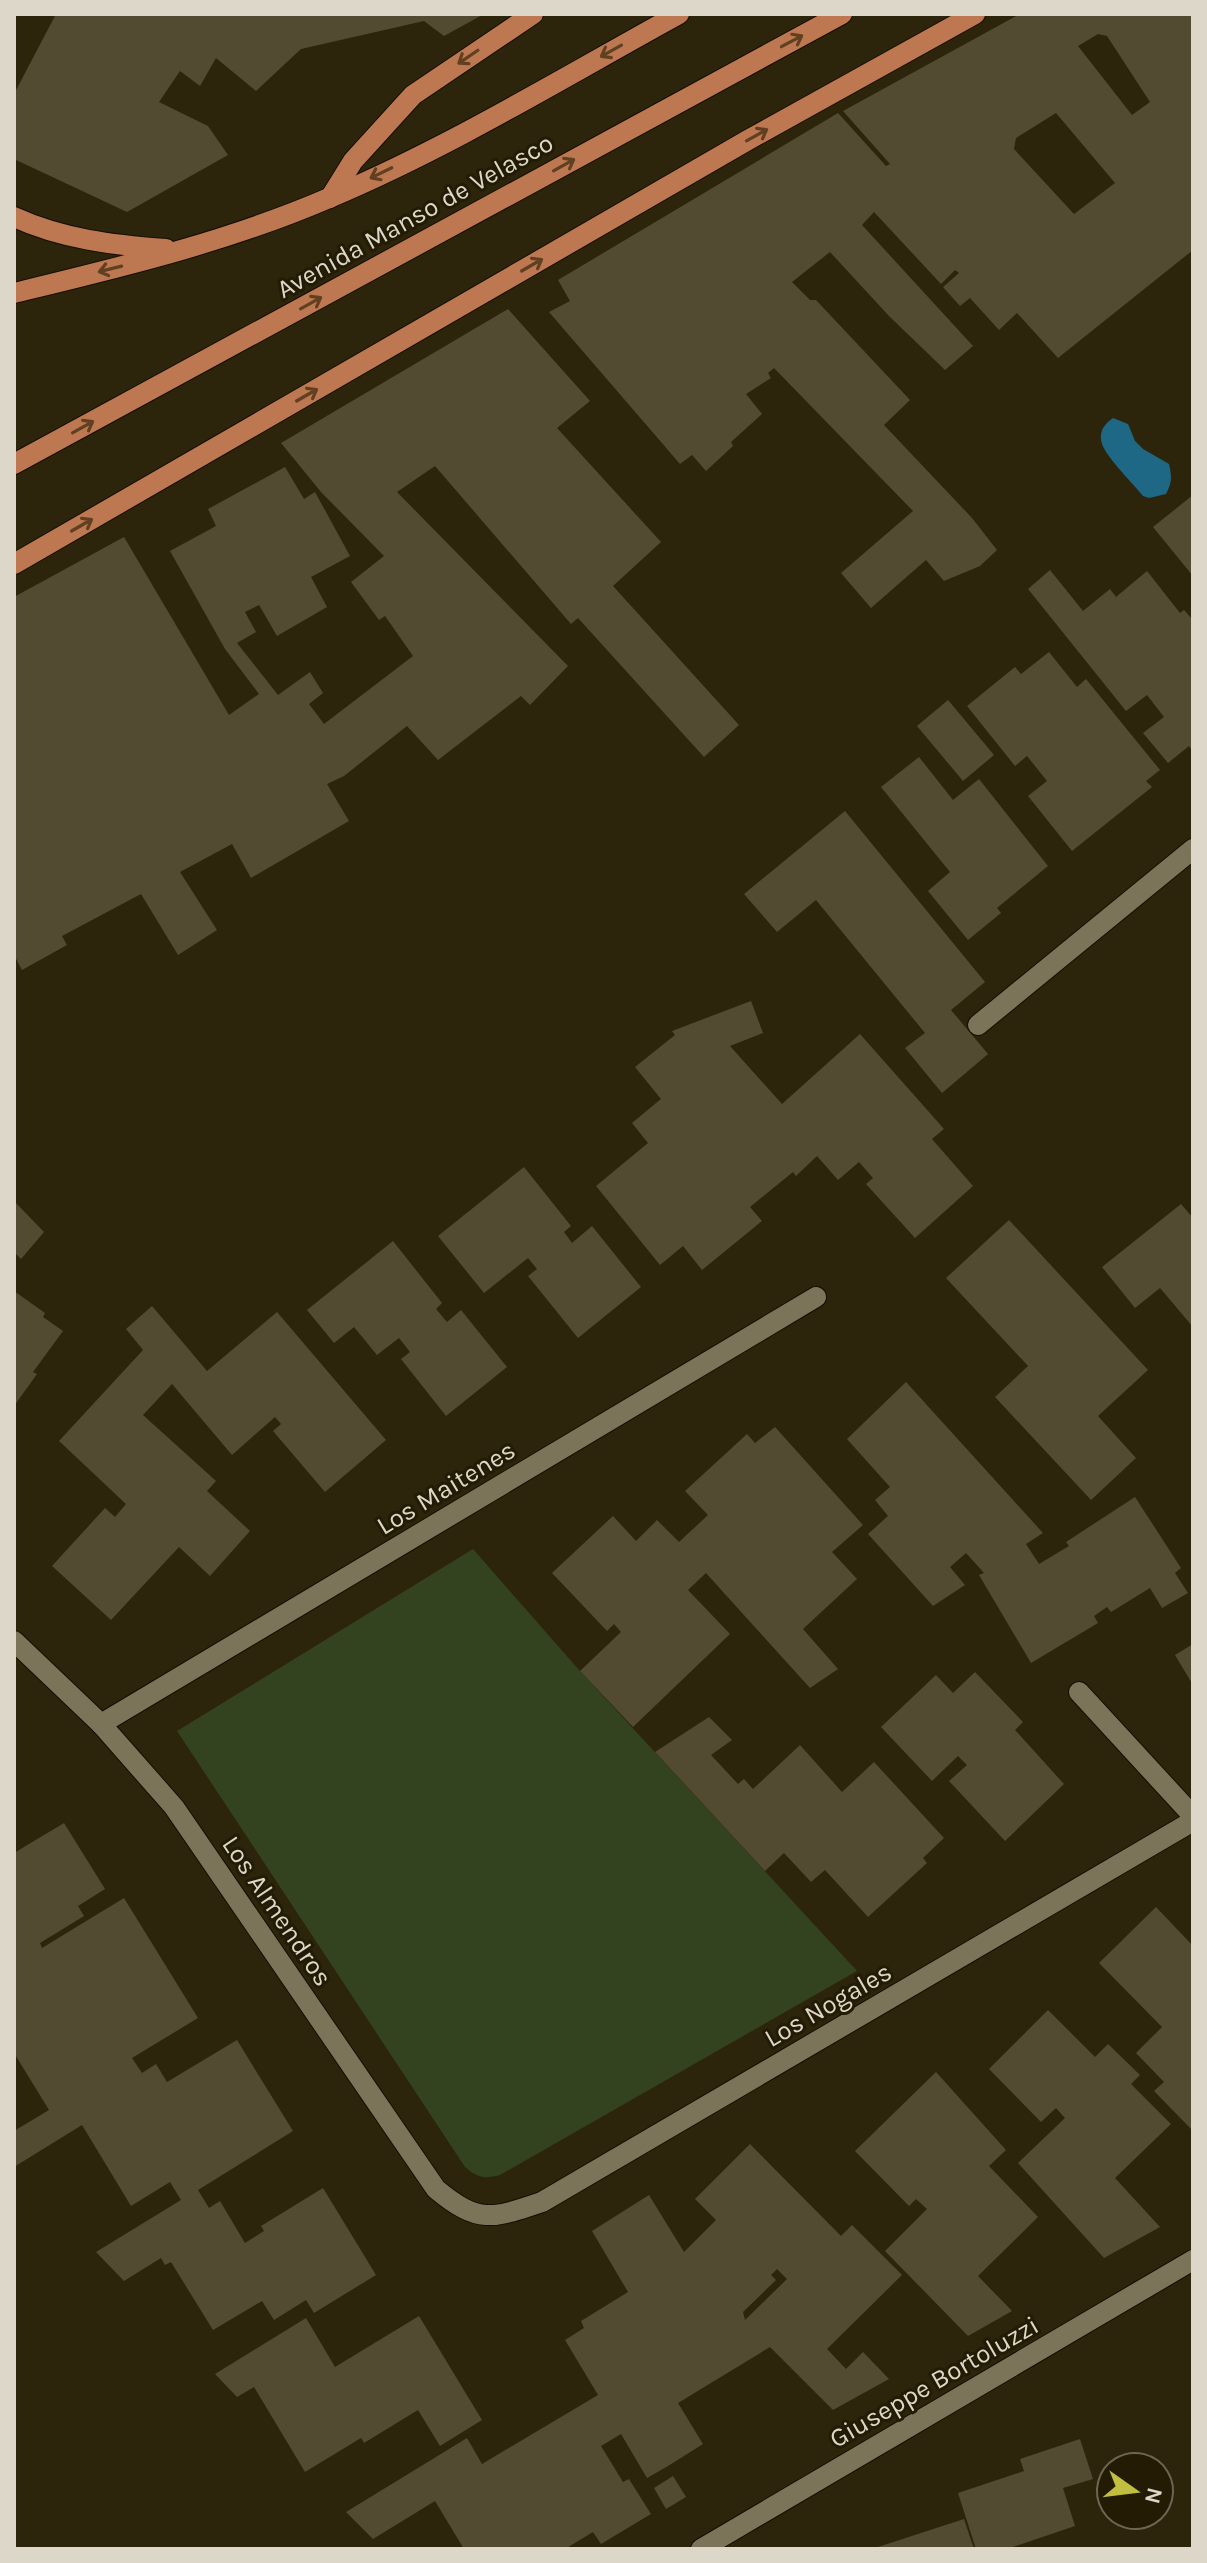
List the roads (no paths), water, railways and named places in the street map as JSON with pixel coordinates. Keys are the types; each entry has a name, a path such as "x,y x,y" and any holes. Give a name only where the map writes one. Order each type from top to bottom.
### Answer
{"main road":[{"path":"330,198 353,161 413,95 533,14"},
{"name":"Avenida Manso de Velasco","path":"14,293 185,250 262,225 330,198 431,150 679,14"},
{"name":"Avenida Manso de Velasco","path":"14,464 842,14"},
{"path":"14,564 748,140 975,14"},
{"path":"14,217 42,230 80,239 185,250"}],"street":[{"path":"978,1025 1193,849"},
{"name":"Los Maitenes","path":"101,1724 816,1297"},
{"name":"Los Almendros","path":"14,1641 101,1724 174,1807 436,2189 458,2208 482,2217"},
{"path":"1079,1692 1193,1818"},
{"name":"Los Nogales","path":"482,2217 542,2202 1193,1818"},
{"name":"Giuseppe Bortoluzzi","path":"701,2549 1193,2260"}],"water":[{"path":"1113,418 1128,424 1135,441 1143,449 1169,464 1171,480 1166,494 1149,498 1143,496 1106,452 1101,432"}]}
